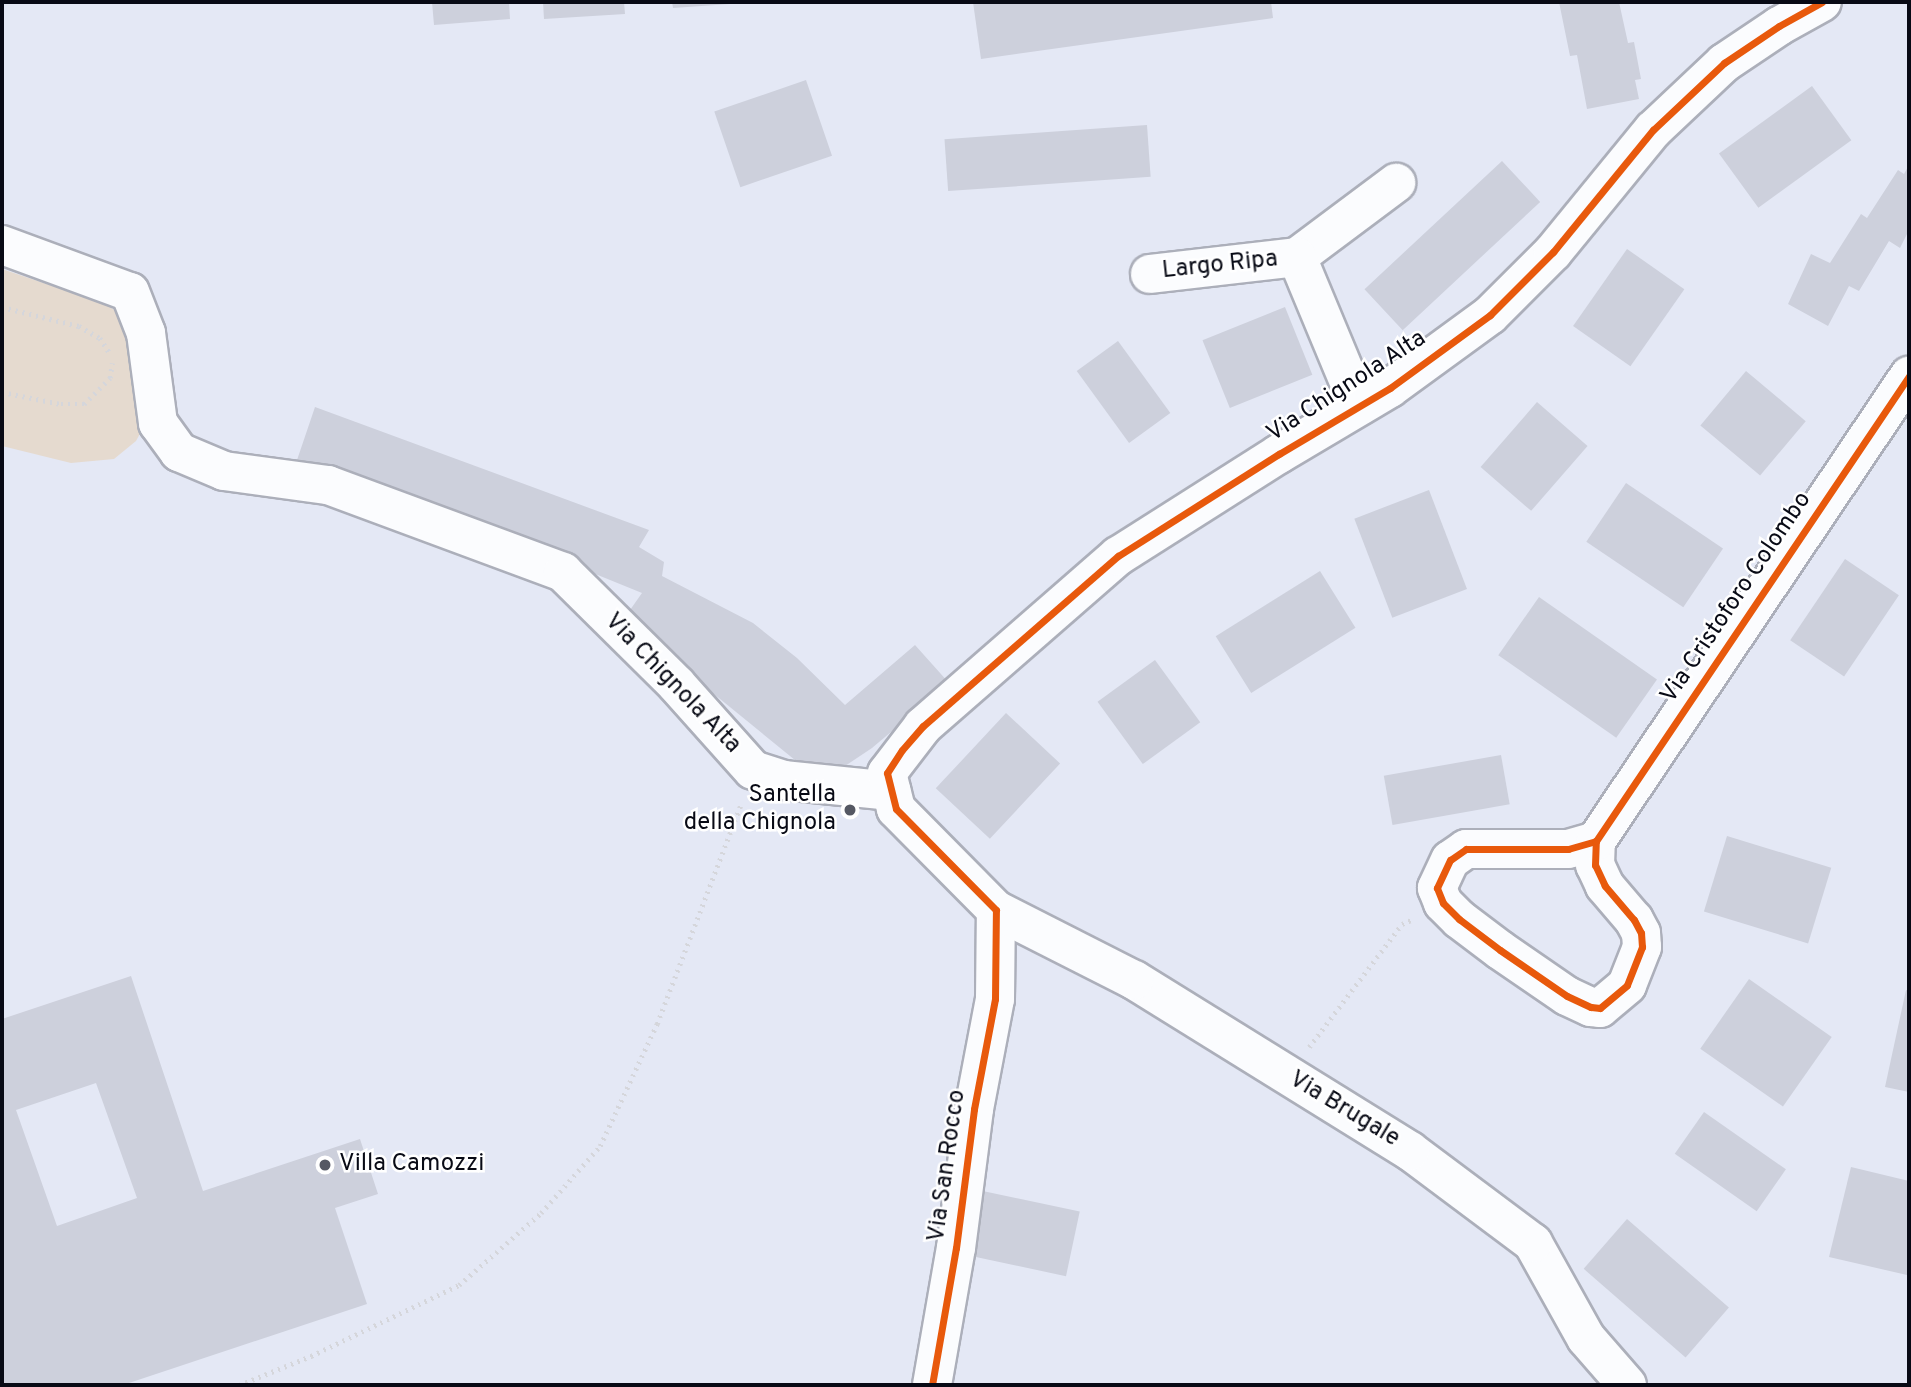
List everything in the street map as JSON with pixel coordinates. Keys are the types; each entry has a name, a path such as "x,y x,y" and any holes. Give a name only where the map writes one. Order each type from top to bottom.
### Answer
{"street":[{"name":"Via Chignola Alta","path":"2,246 130,292 146,333 158,423 179,452 225,471 328,485 563,572 676,684 753,770 783,780 891,791 887,773 923,726 1118,556 1359,406 1490,314 1553,252 1653,130 1724,63 1779,26 1822,2"},
{"path":"1297,257 1396,183"},
{"name":"Largo Ripa","path":"1150,274 1297,257 1359,406"},
{"name":"Via Cristoforo Colombo","path":"1596,841 1909,376"},
{"name":"Via Brugale","path":"891,791 896,809 996,910 1134,980 1410,1151 1533,1243 1586,1338 1627,1385"},
{"path":"1596,841 1595,865 1605,886 1634,920 1641,933 1642,947 1627,985 1600,1008 1591,1007 1567,996 1459,919 1443,903 1437,888 1450,860 1466,849 1568,849 1596,841"},
{"name":"Via San Rocco","path":"932,1385 956,1248 974,1109 995,999 996,910"}],"path":[{"path":"2,307 79,326 100,338 113,358 110,377 84,404 61,404 2,392"},
{"path":"239,1385 311,1356 459,1285 541,1213 600,1146 657,1024 753,770"},
{"path":"1289,1077 1402,924 1443,903"}],"shaded area":[{"path":"2,269 103,303 124,316 152,412 136,441 114,459 71,463 2,446"}],"building":[{"path":"432,2 509,2 510,19 434,25"},
{"path":"543,2 624,2 625,14 544,19"},
{"path":"672,2 730,2 730,4 673,8"},
{"path":"973,2 1271,2 1273,18 981,59"},
{"path":"1559,2 1619,2 1628,43 1634,42 1641,79 1635,80 1639,99 1587,109 1577,55 1570,56"},
{"path":"806,80 832,156 740,187 714,112"},
{"path":"1812,86 1851,140 1758,208 1719,154"},
{"path":"1147,125 1151,177 948,191 944,139"},
{"path":"1502,161 1540,202 1403,330 1365,289"},
{"path":"1909,165 1909,230 1900,248 1889,241 1859,291 1849,286 1828,326 1788,304 1811,254 1830,263 1861,214 1867,218 1898,170 1904,174"},
{"path":"1627,249 1684,289 1630,366 1573,326"},
{"path":"1285,307 1312,375 1230,408 1202,340"},
{"path":"1118,341 1170,413 1129,443 1077,371"},
{"path":"1746,371 1806,421 1760,476 1700,425"},
{"path":"1537,402 1588,446 1531,511 1481,467"},
{"path":"315,407 649,530 639,547 664,562 662,576 753,623 797,658 845,705 915,645 949,683 872,748 842,768 806,769 623,620 642,593 347,473 296,463"},
{"path":"1626,483 1723,548 1683,607 1586,542"},
{"path":"1429,490 1467,589 1392,618 1354,519"},
{"path":"1845,559 1899,595 1844,677 1790,640"},
{"path":"1320,571 1356,628 1251,693 1216,636"},
{"path":"1539,597 1657,680 1616,738 1498,655"},
{"path":"1155,660 1200,722 1143,764 1098,702"},
{"path":"1006,713 1060,763 990,839 936,788"},
{"path":"1501,755 1510,804 1392,825 1384,776"},
{"path":"1727,836 1831,868 1808,943 1704,912"},
{"name":"Villa Camozzi","path":"131,976 203,1191 360,1139 378,1194 335,1208 367,1304 123,1385 2,1385 2,1019","holes":["96,1083 137,1198 57,1226 16,1110"]},
{"path":"1749,979 1832,1037 1783,1107 1700,1049"},
{"path":"1906,990 1909,991 1909,1092 1885,1087"},
{"path":"1704,1112 1786,1169 1757,1211 1675,1154"},
{"path":"1851,1167 1909,1181 1907,1275 1829,1257"},
{"path":"978,1190 1080,1212 1066,1276 964,1255"},
{"path":"1627,1219 1729,1308 1686,1357 1584,1269"}],"cycle path":[{"path":"932,1385 956,1248 974,1109 995,999 996,910 896,809 887,773 923,726 1118,556 1279,454 1390,388 1490,315 1553,252 1653,130 1724,63 1779,26 1822,2"},
{"path":"1596,841 1568,849 1466,849 1450,860 1437,888 1443,903 1459,919 1500,950 1567,996 1591,1007 1600,1008 1627,985 1642,947 1641,933 1634,920 1605,886 1595,865 1596,841 1909,376"}],"place":[{"name":"Santella della Chignola","path":"850,810"},
{"name":"Villa Camozzi","path":"325,1165"}]}
